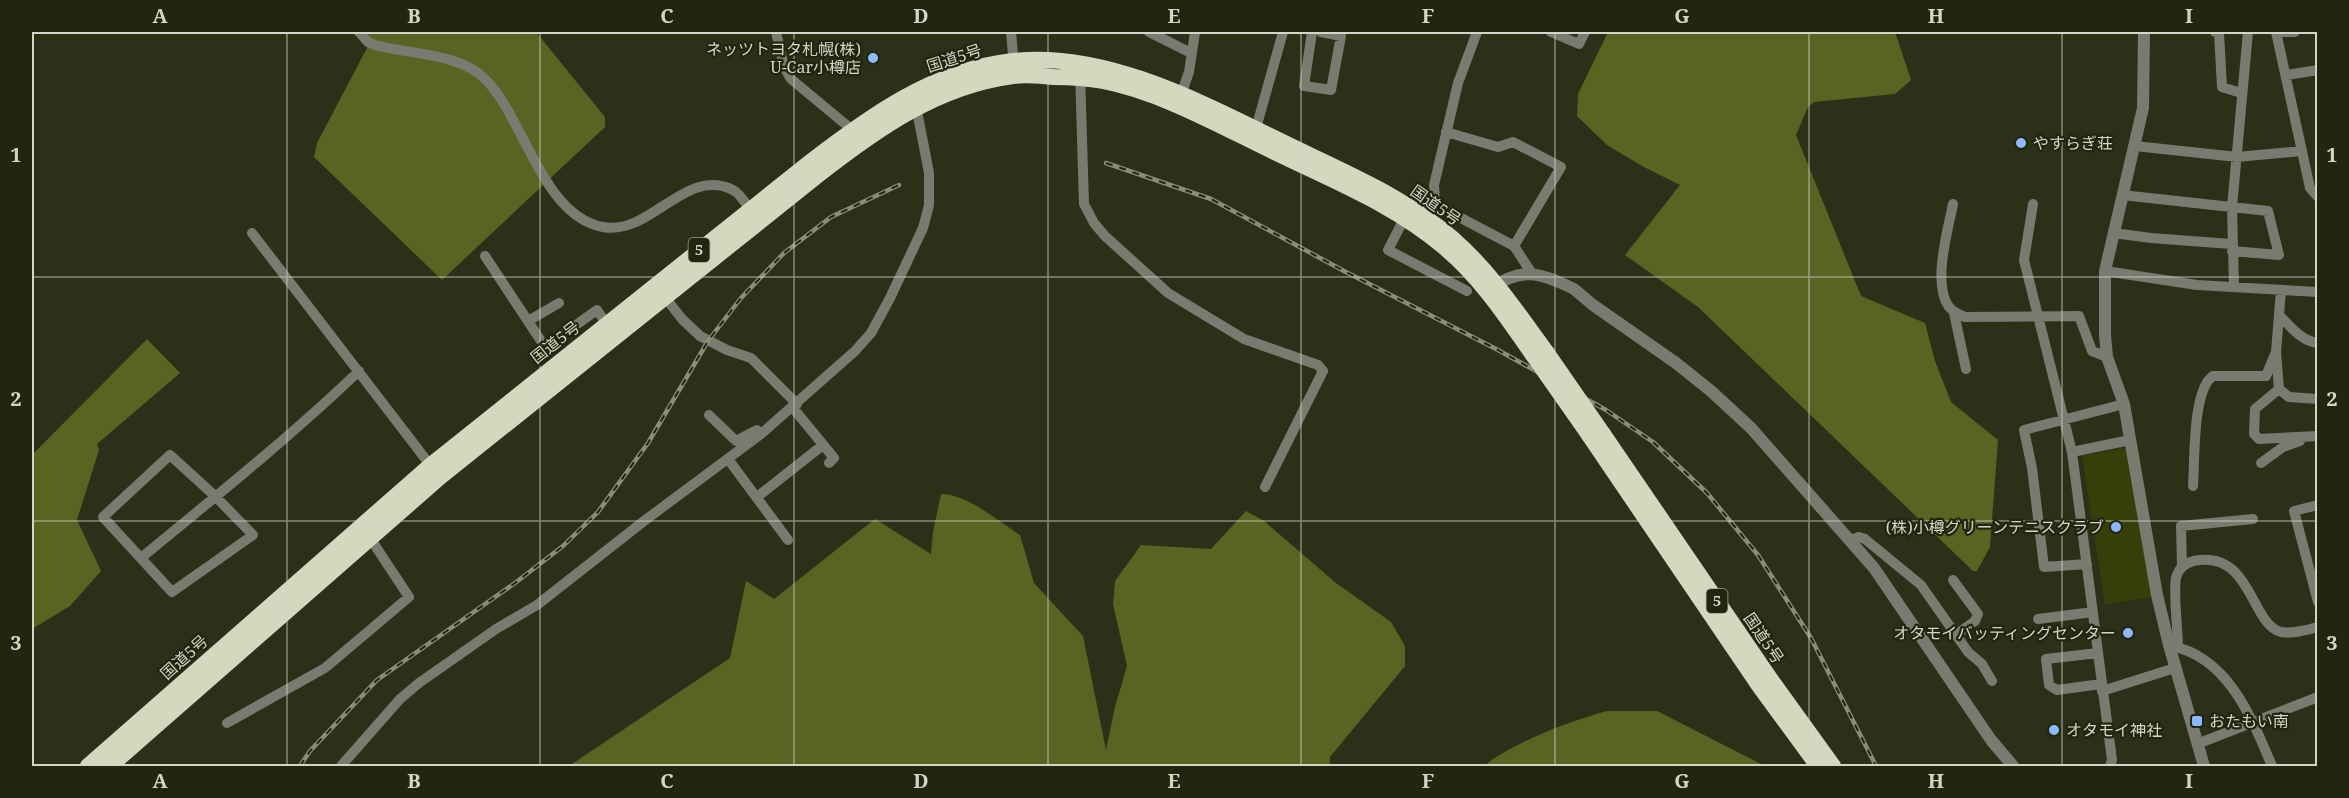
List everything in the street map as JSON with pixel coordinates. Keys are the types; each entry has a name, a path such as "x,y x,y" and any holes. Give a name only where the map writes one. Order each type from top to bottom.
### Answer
{"highway":[{"name":"国道5号","path":"88,766 436,471 660,290 909,94 945,77 980,67 1080,70 1132,76 1407,212 1453,238 1540,354 1833,766"},
{"name":"国道5号","path":"857,135 950,91 984,81 1015,68"},
{"name":"国道5号","path":"1596,435 1760,687 1818,766"},
{"name":"国道5号","path":"110,766 366,531"}],"street":[{"path":"359,32 369,43 446,59 471,69 486,79 505,104 557,195 575,214 589,223 605,228 641,221 686,191 703,186 721,186 734,191 755,215"},
{"path":"776,32 784,67 791,79 857,135"},
{"path":"1011,32 1015,68"},
{"path":"1149,32 1191,53"},
{"path":"1179,100 1189,72 1195,32"},
{"path":"1253,135 1283,32"},
{"path":"1312,32 1304,86 1331,90 1341,36 1322,32"},
{"path":"1477,32 1458,83 1434,185 1435,201 1442,208 1514,246 1533,275"},
{"path":"1551,32 1579,44 1585,32"},
{"path":"2144,32 2144,99 2105,271 2104,335 2107,357 2124,404 2157,595 2173,646 2196,656 2225,678 2253,721 2272,766"},
{"path":"2215,32 2219,33 2223,87 2241,93"},
{"path":"2234,287 2232,207 2248,32"},
{"path":"2295,32 2277,32 2310,188 2318,197"},
{"path":"1080,70 1084,204 1094,223 1105,236 1168,293 1200,314 1244,339 1318,365 1323,371 1264,487"},
{"path":"2287,75 2318,70"},
{"path":"341,766 400,699 419,683 496,629 537,605 644,521 761,434 855,351 871,333 923,228 929,205 929,172 918,116 914,107"},
{"path":"1446,132 1498,147 1513,142 1561,167 1514,246"},
{"path":"2135,146 2237,158 2302,151"},
{"path":"2113,233 2279,255 2268,211 2122,195"},
{"path":"1953,204 1943,256 1943,294 1954,313 1966,369"},
{"path":"2033,204 2024,260 2072,452 2112,760 2110,766"},
{"path":"1407,212 1388,250 1467,291"},
{"path":"252,233 436,471"},
{"path":"485,256 544,347 597,310 611,330"},
{"path":"2105,271 2197,285 2318,292"},
{"path":"1492,288 1509,276 1533,275 1546,277 1574,289 1711,391 1751,428 1874,568 1913,622 1991,740 2013,766"},
{"path":"660,290 682,319 700,336 751,358 795,406 834,458 829,463"},
{"path":"2281,290 2276,352 2279,389 2289,397 2318,399"},
{"path":"528,321 559,303"},
{"path":"1954,313 1965,316 2079,316 2092,351 2107,357"},
{"path":"2279,315 2300,336 2310,342 2318,343"},
{"path":"2193,486 2201,395 2207,380 2213,376 2266,376 2276,352"},
{"path":"141,558 314,414 359,371"},
{"path":"2279,389 2255,409 2254,434 2259,439 2314,437"},
{"path":"2087,564 2044,567 2032,468 2024,430 2124,404"},
{"path":"710,415 736,441 757,430 761,434"},
{"path":"2261,463 2283,447 2314,437"},
{"path":"2072,452 2130,440"},
{"path":"757,497 823,445"},
{"path":"170,454 215,496 252,535 172,592 103,517 170,454"},
{"path":"728,459 788,540"},
{"path":"2318,506 2294,511 2318,603"},
{"path":"2204,766 2175,668 2173,646 2176,577 2182,566 2181,526 2253,519"},
{"path":"227,723 325,668 409,597 366,531"},
{"path":"1851,540 1859,537 1865,539 1921,585 1958,634 1968,652 1982,664 1992,681"},
{"path":"2182,566 2191,561 2222,562 2243,581 2270,625 2281,632 2303,632 2318,627"},
{"path":"1953,580 1978,614 1975,621 1958,634"},
{"path":"2038,619 2093,612"},
{"path":"2097,653 2046,659 2049,685 2057,690 2102,688 2175,668"},
{"path":"2198,744 2318,697"}],"green space":[{"path":"362,32 536,32 605,117 605,127 442,280 314,157 317,143 367,48 367,38"},
{"path":"1608,32 1895,32 1911,80 1895,94 1814,102 1808,107 1796,135 1861,296 1925,323 1935,361 1951,402 1998,440 1990,547 1977,571 1973,571 1698,307 1625,255 1680,185 1607,145 1577,116 1578,94"},
{"path":"147,339 180,373 97,444 99,450 77,520 101,571 70,606 32,629 32,455"},
{"name":"(株)小樽グリーンテニスクラブ","path":"2125,448 2152,597 2105,605 2082,456"},
{"path":"941,494 951,495 972,503 1020,535 1034,583 1083,636 1106,750 1127,666 1113,604 1115,581 1141,545 1211,549 1246,511 1264,521 1336,583 1391,622 1405,646 1405,666 1330,757 1330,766 569,766 730,658 746,581 774,599 875,519 931,554"},
{"path":"1607,711 1657,711 1765,766 1484,766 1496,757 1543,733"}],"railway":[{"path":"1106,163 1211,199 1498,350 1606,410 1653,442 1707,493 1758,555 1811,638 1876,766"},
{"path":"300,766 310,751 377,680 515,583 563,546 598,512 648,443 708,341 741,298 784,253 831,217 899,185"}],"place":[{"name":"ネッツトヨタ札幌(株) U-Car小樽店","path":"873,58"},
{"name":"やすらぎ荘","path":"2021,143"},
{"name":"(株)小樽グリーンテニスクラブ","path":"2116,527"},
{"name":"オタモイバッティングセンター","path":"2128,633"},
{"name":"おたもい南","path":"2197,721"},
{"name":"オタモイ神社","path":"2054,730"}]}
